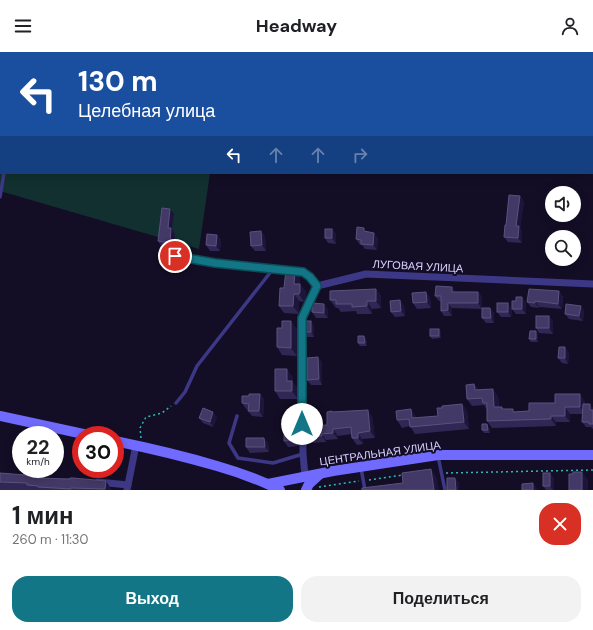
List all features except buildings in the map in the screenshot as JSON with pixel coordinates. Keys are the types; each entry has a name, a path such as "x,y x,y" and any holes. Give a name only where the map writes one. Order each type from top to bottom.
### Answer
{"main road":[{"path":"0,416 72,432"},
{"path":"124,443 184,456 231,470 280,490"},
{"name":"ЦЕНТРАЛЬНАЯ УЛИЦА","path":"268,484 361,466 438,455 593,455"},
{"path":"306,490 309,484 320,473"}],"street":[{"path":"175,256 215,263 303,272 310,277 317,286 302,318 303,454 305,476"},
{"name":"ЛУГОВАЯ УЛИЦА","path":"317,286 366,274 593,284"},
{"path":"90,482 127,487 136,445"}],"lane":[{"path":"0,197 4,174"},
{"path":"176,403 185,392 197,366 274,269"},
{"path":"237,416 229,443 238,458 273,463 303,454"},
{"path":"438,455 445,490"},
{"path":"361,466 365,490"}],"path":[{"path":"140,428 146,418 162,413 176,403"},
{"path":"442,473 593,470"},
{"path":"306,490 363,480 405,475"}],"green space":[{"path":"0,174 210,174 199,249 0,191"}],"route":[{"path":"175,256 215,263 303,272 310,277 317,286 302,318 302,424"}]}
